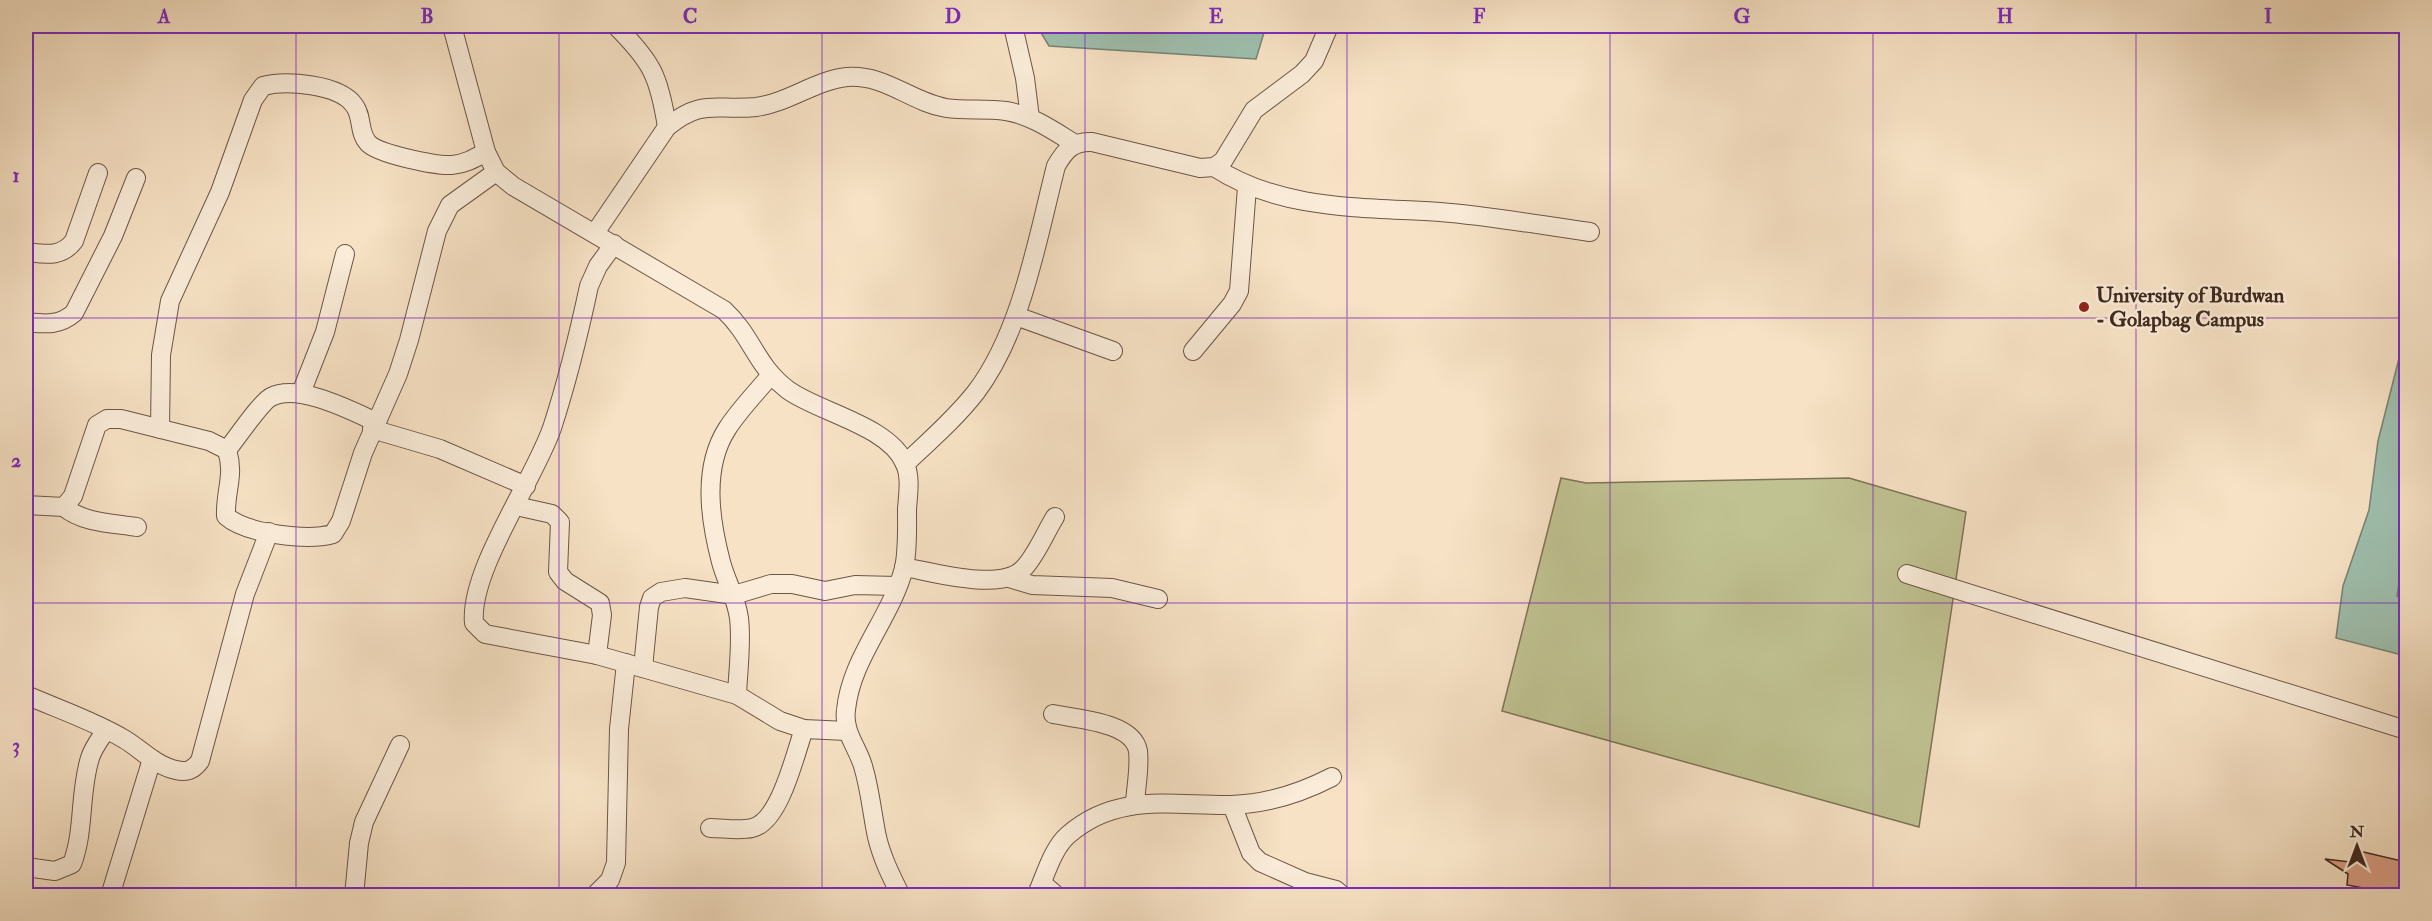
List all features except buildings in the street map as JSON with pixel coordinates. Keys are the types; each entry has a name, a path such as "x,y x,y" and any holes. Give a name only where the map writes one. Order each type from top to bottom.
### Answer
{"street":[{"path":"452,26 486,152 496,172 513,186 724,310 740,325 770,376 792,392 856,423 894,448 905,464 908,481 904,567 855,672 845,712 847,731 862,762 886,866 901,896"},
{"path":"616,26 652,65 661,90 666,127"},
{"path":"1013,26 1025,78 1030,118"},
{"path":"1214,168 1223,161 1254,110 1302,74 1314,61 1329,26"},
{"path":"595,233 666,127 683,114 700,107 756,107 778,102 844,78 860,77 885,82 926,102 947,108 1008,111 1030,118 1075,144"},
{"path":"160,429 161,355 170,301 220,192 253,100 263,86 279,82 308,84 344,96 354,104 360,118 362,134 369,145 387,153 450,165 469,162 486,152"},
{"path":"905,464 961,410 977,390 1016,316 1056,166 1064,152 1075,144 1092,142 1200,168 1214,168 1247,187 1306,201 1372,209 1460,214 1590,232"},
{"path":"64,507 73,496 97,425 107,419 121,419 209,441 227,450 233,468 226,501 226,516 236,525 318,538 333,534 341,521 374,425 398,374 437,231 450,205 496,172"},
{"path":"26,252 56,255 67,250 74,241 98,173"},
{"path":"26,322 48,325 64,322 74,314 112,236 136,178"},
{"path":"1193,351 1239,291 1247,187"},
{"path":"614,244 598,266 590,286 551,430 485,567 472,609 474,623 485,633 597,655 737,695 780,721 804,729 847,731"},
{"path":"302,393 325,332 345,254"},
{"path":"1016,316 1113,351"},
{"path":"737,695 739,619 734,595 723,573 712,529 710,487 716,451 727,429 770,376"},
{"path":"227,450 269,397 283,393 302,393 374,425 440,449 526,486"},
{"path":"26,505 64,507 73,515 86,519 137,527"},
{"path":"516,506 552,514 560,522 558,572 565,581 600,603 602,615 597,655"},
{"path":"904,567 990,581 1010,578 1024,569 1055,517"},
{"path":"26,695 125,739 152,759 175,770 195,769 200,761 245,594 269,532"},
{"path":"1907,574 2406,730"},
{"path":"1010,578 1032,585 1112,588 1158,599"},
{"path":"594,896 610,880 616,863 619,729 652,598 661,592 685,588 734,595 771,584 792,584 825,591 855,585 897,586"},
{"path":"1053,714 1120,728 1131,736 1138,751 1135,803"},
{"path":"710,828 753,828 767,820 776,808 804,729"},
{"path":"26,867 55,871 72,864 78,848 84,779 90,756 106,730"},
{"path":"354,896 359,843 364,822 400,745"},
{"path":"110,896 152,759"},
{"path":"1057,896 1039,889 1056,852 1067,836 1114,808 1135,803 1232,805 1300,793 1332,777"},
{"path":"1232,805 1251,853 1260,862 1305,882 1336,890 1343,896"}],"shaded area":[{"path":"1037,26 1266,26 1256,59 1049,46"},
{"path":"2406,331 2406,540 2397,596 2406,600 2406,656 2336,638 2343,586 2369,510 2378,441"},
{"path":"1561,478 1586,483 1849,478 1966,512 1919,827 1502,711"}],"place":[{"name":"University of Burdwan - Golapbag Campus","path":"2084,307"}]}
